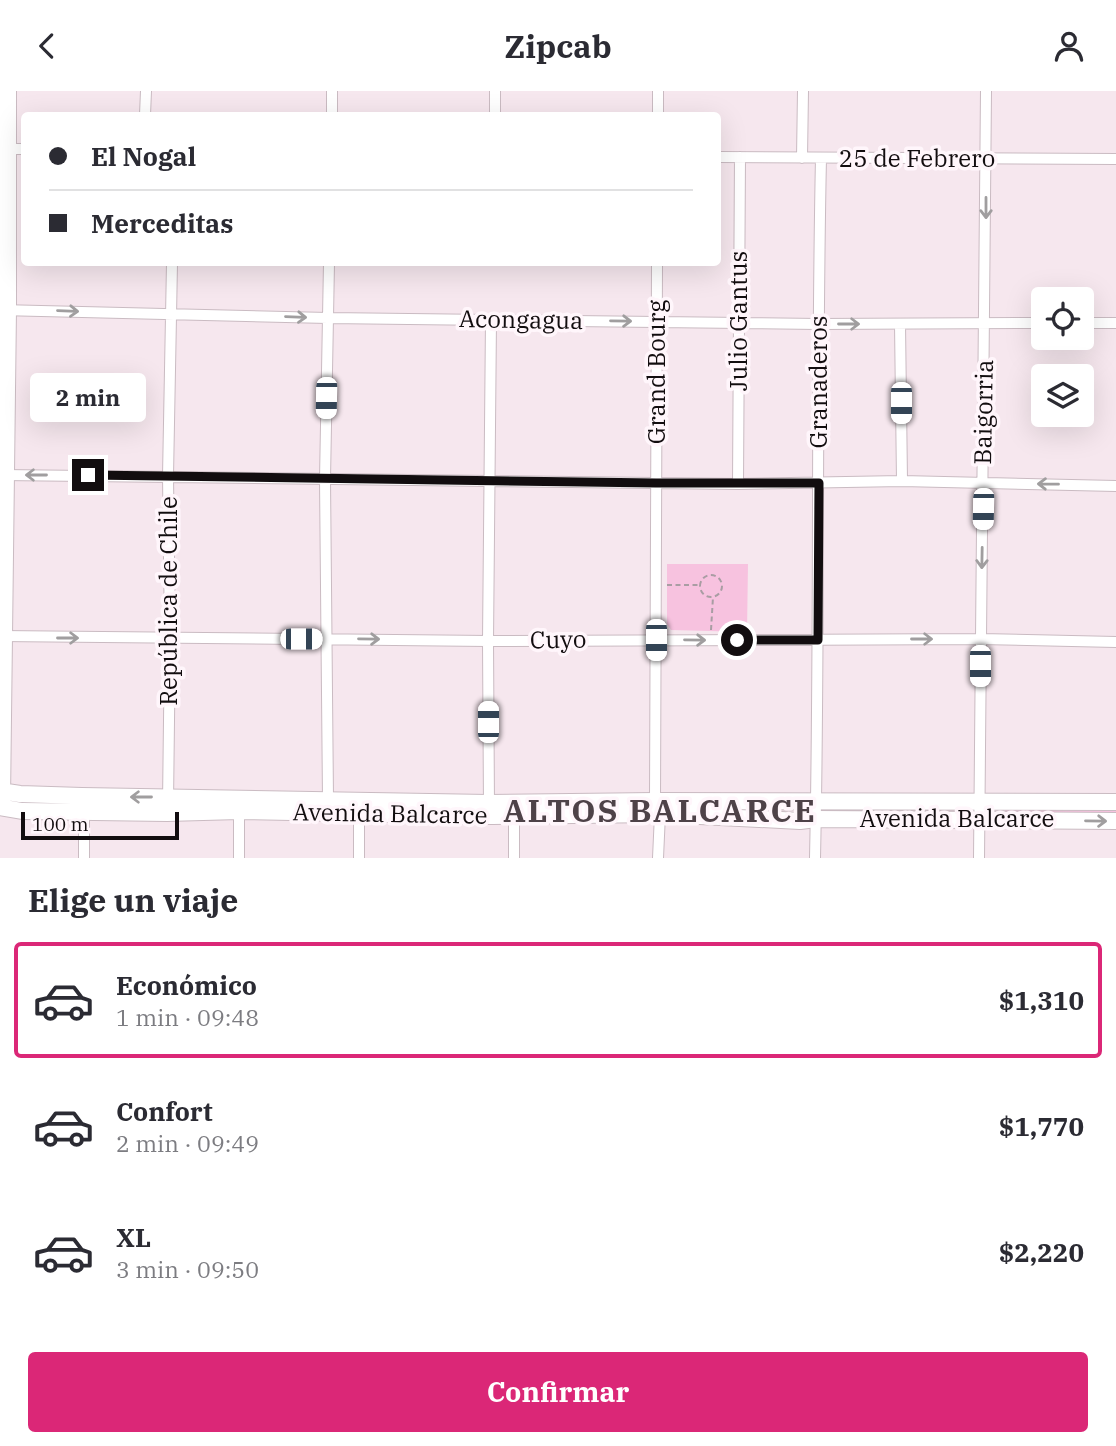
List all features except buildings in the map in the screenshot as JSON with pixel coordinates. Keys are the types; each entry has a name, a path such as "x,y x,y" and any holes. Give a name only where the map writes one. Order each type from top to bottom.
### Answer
{"main road":[{"path":"1,797 4,309 11,149 8,91"},
{"name":"Avenida Balcarce","path":"1,797 22,811 83,803 490,810 817,801 1116,802"},
{"name":"Avenida Balcarce","path":"490,810 514,816 657,807 800,821 1116,821"}],"street":[{"path":"145,112 146,91"},
{"path":"332,91 332,112"},
{"path":"495,91 495,112"},
{"path":"658,91 658,112"},
{"path":"802,158 803,91"},
{"name":"Baigorria","path":"979,858 986,91"},
{"name":"25 de Febrero","path":"721,157 1116,159"},
{"name":"Julio Gantus","path":"738,484 740,157"},
{"name":"Granaderos","path":"815,858 821,158"},
{"name":"República de Chile","path":"168,805 168,476 172,266"},
{"path":"329,266 325,479 330,806"},
{"name":"Grand Bourg","path":"657,266 658,858"},
{"name":"Acongagua","path":"4,309 328,318 818,324 1031,323"},
{"path":"490,810 488,641 491,320"},
{"path":"1094,323 1116,323"},
{"path":"900,324 902,481"},
{"path":"3,475 738,484 902,481 1116,486"},
{"name":"Cuyo","path":"2,637 488,641 980,639 1116,642"},
{"path":"83,803 84,858"},
{"path":"239,804 239,858"},
{"path":"359,807 359,858"},
{"path":"514,816 514,858"}],"path":[{"path":"707,575 718,577 722,587 719,593 713,596 704,593 701,585 707,575"},
{"path":"656,584 701,585"},
{"path":"710,640 713,596"}],"shaded area":[{"path":"667,564 748,564 747,632 671,630 667,624"},
{"path":"1005,808 1116,810 1116,818 1005,816"}],"district":[{"name":"ALTOS BALCARCE","path":"660,811"}],"route":[{"path":"88,475 819,483 818,640 737,640"}]}
